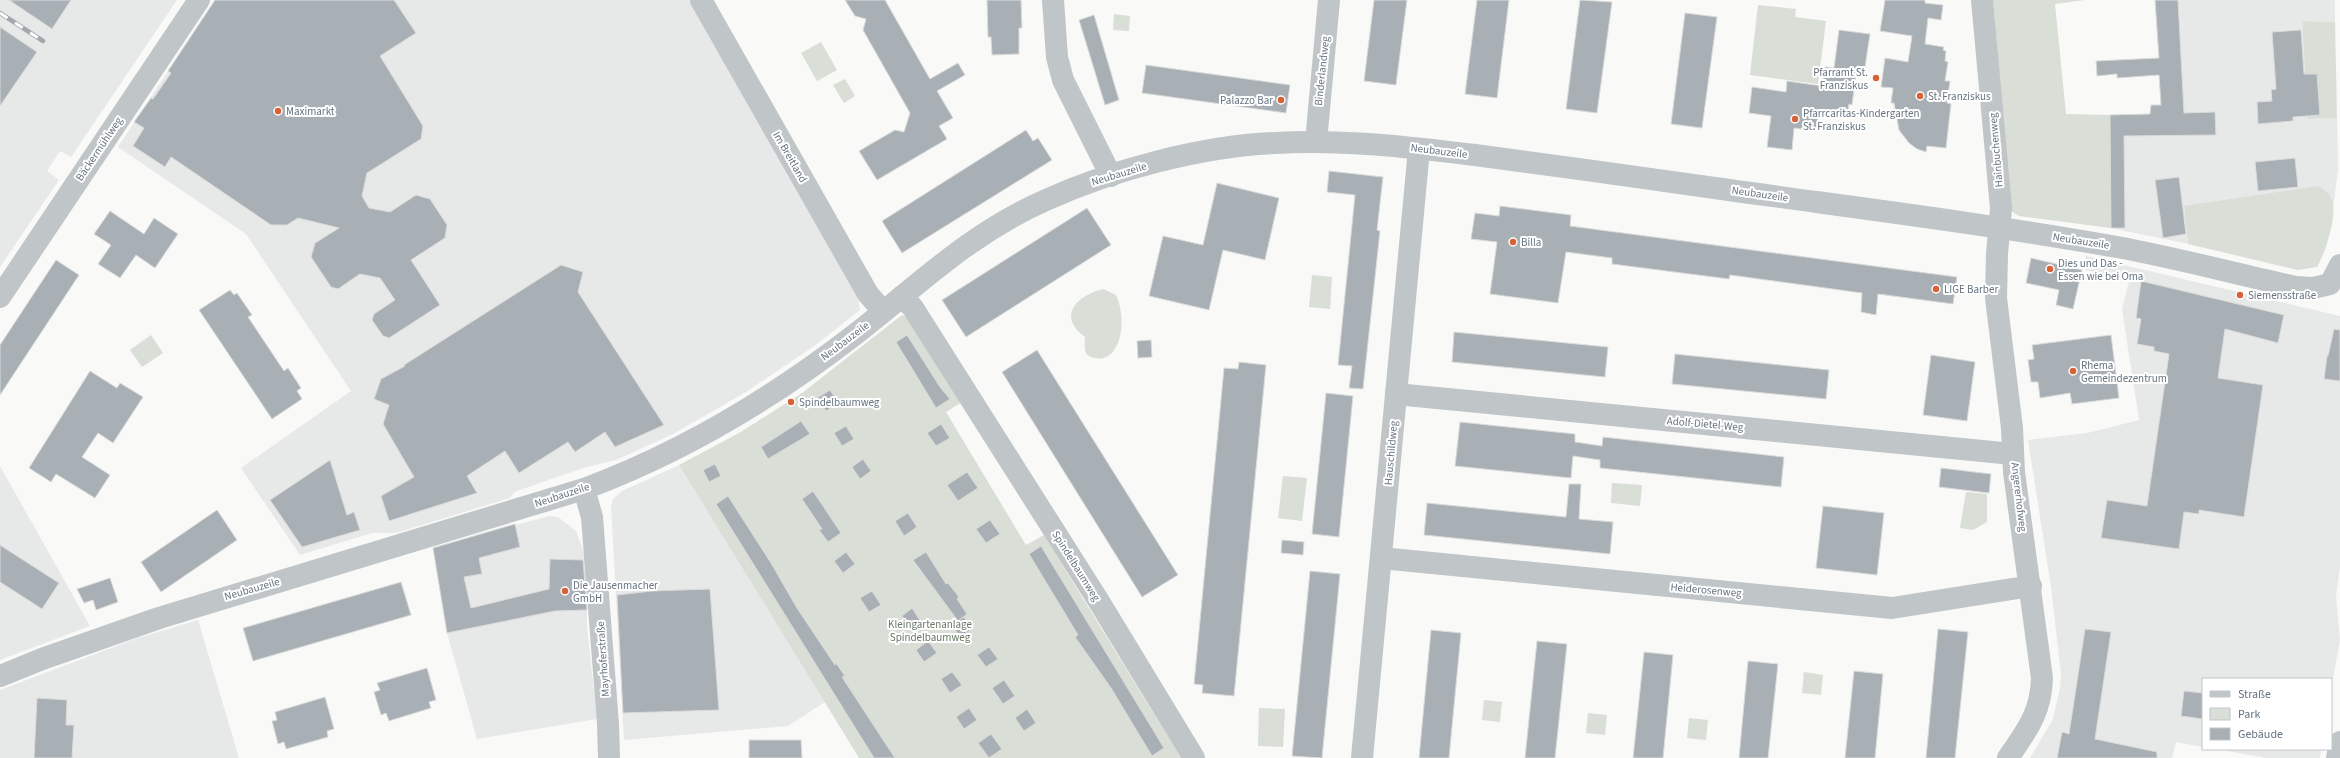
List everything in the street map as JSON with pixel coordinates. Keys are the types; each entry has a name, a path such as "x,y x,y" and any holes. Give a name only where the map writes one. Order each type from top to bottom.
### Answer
{"street":[{"name":"Bäckermühlweg","path":"0,297 199,0"},
{"name":"Im Breitland","path":"701,0 868,294 883,311"},
{"path":"1052,0 1057,56 1063,80 1111,176"},
{"name":"Binderlandweg","path":"1316,142 1329,0"},
{"name":"Hainbuchenweg","path":"1982,0 2001,208 1999,228"},
{"name":"Neubauzeile","path":"0,676 159,618 584,489 634,470 726,423 777,392 883,311 946,259 978,236 1013,215 1049,198 1111,176 1162,161 1213,151 1272,143 1316,142 1419,149 1999,228 2124,248 2296,287 2313,288 2337,280"},
{"name":"Hauschildweg","path":"1362,758 1419,149"},
{"name":"Angererhofweg","path":"1999,228 1996,293 2013,454 2041,658 2042,694 2038,711 2008,758"},
{"name":"Spindelbaumweg","path":"902,296 913,308 1194,758"},
{"name":"Adolf-Dietel-Weg","path":"1396,394 2013,454"},
{"name":"Mayrhoferstraße","path":"584,489 592,517 608,724 609,758"},
{"name":"Heiderosenweg","path":"1381,558 1892,608 2031,586"},
{"path":"2337,758 2340,742"}],"shaded area":[{"path":"0,0 177,0 71,157 60,151 47,171 59,180 0,267"},
{"path":"215,0 692,0 858,298 860,310 817,344 746,392 671,435 616,460 583,468 514,492 510,498 396,533 372,533 300,555 241,468 351,391 246,234 118,147"},
{"path":"2155,0 2335,0 2335,22 2302,21 2308,119 2337,118 2338,168 2333,209 2332,200 2184,206 2188,244 2111,228 2110,115 2150,114 2151,105 2161,105"},
{"path":"2086,256 2340,316 2340,567 2336,596 2340,640 2332,684 2332,678 2202,678 2202,747 2176,742 2172,758 2030,758 2053,719 2060,688 2061,674 2051,587 2028,440 2087,433 2139,420 2122,309 2129,282 2083,269"},
{"path":"679,465 825,702 788,726 624,740 611,506 613,499 622,491"},
{"path":"0,466 90,626 0,660"},
{"path":"549,516 558,517 576,531 587,561 587,627 597,719 477,739 447,633 433,547"},
{"path":"198,620 239,758 0,758 0,690 135,639"},
{"path":"2222,750 2321,750 2320,758 2266,758"}],"green space":[{"path":"1993,0 2085,0 2055,4 2066,114 2110,115 2111,228 2019,216 2011,211"},
{"path":"1758,5 1796,9 1795,17 1826,21 1818,84 1750,75"},
{"path":"1114,14 1130,16 1129,31 1113,30"},
{"path":"2302,21 2335,22 2337,118 2308,119"},
{"path":"821,42 837,70 817,81 801,53"},
{"path":"845,79 855,96 844,103 833,85"},
{"path":"2319,186 2327,192 2332,200 2333,215 2327,244 2317,267 2298,270 2188,244 2184,206"},
{"path":"1312,275 1332,277 1330,309 1309,307"},
{"path":"1103,289 1116,295 1121,310 1121,327 1118,344 1114,351 1106,357 1096,358 1090,357 1086,353 1085,337 1072,322 1071,314 1073,308 1085,296"},
{"name":"Kleingartenanlage Spindelbaumweg","path":"902,315 912,320 962,402 946,412 1026,545 1044,535 1181,758 859,758 679,465 739,433 802,393"},
{"path":"151,335 163,353 142,367 130,350"},
{"path":"1283,476 1307,478 1302,521 1278,518"},
{"path":"1612,483 1642,485 1640,506 1611,503"},
{"path":"1966,492 1987,494 1987,522 1973,530 1960,528"},
{"path":"1804,672 1823,675 1821,695 1802,693"},
{"path":"1484,700 1502,702 1500,722 1482,720"},
{"path":"1259,708 1285,709 1283,747 1258,746"},
{"path":"1588,713 1607,715 1605,735 1586,733"},
{"path":"1689,718 1708,720 1706,740 1687,738"}],"building":[{"path":"9,0 71,0 52,29"},
{"name":"Maximarkt","path":"215,0 394,0 416,33 380,56 423,126 421,139 367,173 362,196 369,208 390,212 416,195 430,199 447,225 445,238 411,260 440,305 389,338 383,336 372,320 374,314 395,300 380,278 360,274 338,289 331,287 311,257 315,243 339,228 298,218 287,225 271,225 171,157 165,167 133,146 144,128 134,122 151,98 153,99 171,73 168,71"},
{"path":"845,0 885,0 930,79 958,63 965,75 937,91 953,118 939,126 947,139 877,180 859,151 895,130 904,132 910,113 863,30 866,19 855,16"},
{"path":"987,0 1021,0 1022,28 1019,28 1019,54 992,55 991,37 988,37"},
{"path":"1374,0 1407,0 1396,85 1364,81"},
{"path":"1477,0 1509,0 1497,98 1465,94"},
{"path":"1580,0 1612,2 1597,113 1566,109"},
{"name":"St. Franziskus","path":"1885,0 1925,0 1925,3 1943,5 1941,20 1928,18 1925,44 1944,47 1943,50 1946,51 1945,61 1948,62 1945,81 1950,81 1947,103 1951,104 1946,148 1927,146 1926,152 1917,149 1909,143 1899,130 1894,103 1891,103 1893,88 1881,87 1885,58 1908,62 1912,36 1880,31"},
{"path":"2155,0 2178,0 2184,113 2215,112 2216,135 2124,136 2125,228 2111,228 2110,115 2150,114 2151,105 2161,105 2159,75 2117,78 2117,74 2097,76 2096,61 2159,58"},
{"path":"1685,13 1717,17 1702,128 1671,124"},
{"path":"1094,15 1119,100 1105,105 1079,20"},
{"path":"0,27 37,52 0,106"},
{"path":"1839,30 1870,34 1865,67 1857,66 1852,105 1849,104 1847,116 1819,111 1816,131 1794,128 1792,150 1767,147 1771,116 1749,113 1752,87 1786,92 1787,81 1822,86 1825,67 1834,68"},
{"path":"2301,30 2304,74 2317,74 2320,115 2293,117 2293,121 2258,124 2257,102 2272,101 2271,90 2276,89 2272,32"},
{"path":"1146,65 1290,85 1286,113 1142,93"},
{"path":"1026,130 1033,141 1038,138 1052,160 902,253 882,221"},
{"path":"2295,158 2298,187 2258,191 2255,162"},
{"path":"1329,171 1383,177 1377,230 1380,231 1363,389 1349,388 1352,366 1338,365 1355,195 1327,192"},
{"path":"2179,177 2186,234 2163,238 2155,180"},
{"path":"1217,183 1279,198 1265,260 1223,250 1209,310 1149,296 1163,236 1203,245"},
{"path":"1500,206 1571,215 1570,226 1957,277 1953,304 1878,294 1876,315 1861,312 1862,293 1730,275 1729,279 1612,264 1612,258 1566,252 1558,303 1490,294 1497,242 1471,239 1475,213 1499,216"},
{"path":"1087,208 1111,245 966,337 942,300"},
{"path":"110,211 144,234 154,218 178,234 155,268 136,255 120,278 98,264 111,245 94,234"},
{"path":"2031,258 2082,270 2073,309 2056,305 2059,290 2026,283"},
{"path":"56,260 79,275 0,395 0,345"},
{"path":"561,265 583,272 578,292 664,425 615,447 605,432 575,452 568,442 519,473 505,451 467,476 477,493 389,521 381,496 414,477 383,424 389,405 374,399 381,379 405,366 404,365"},
{"path":"2141,281 2284,315 2278,343 2225,329 2218,378 2263,385 2244,517 2199,510 2199,514 2184,512 2179,549 2101,538 2107,500 2147,506 2169,354 2154,351 2154,347 2137,344 2141,319 2136,318"},
{"path":"230,290 234,295 237,293 252,315 248,317 284,371 288,368 301,388 297,391 302,399 272,419 199,310"},
{"path":"2334,329 2340,330 2340,381 2324,379 2327,356"},
{"path":"1454,332 1608,347 1605,377 1452,362"},
{"path":"907,335 940,387 950,399 936,408 896,342"},
{"name":"Rhema Gemeindezentrum","path":"2111,335 2119,398 2072,404 2070,393 2040,398 2038,382 2031,382 2028,360 2034,359 2032,345"},
{"path":"1151,340 1152,357 1138,358 1137,341"},
{"path":"1037,350 1178,575 1142,597 1002,372"},
{"path":"1675,354 1829,370 1826,399 1672,384"},
{"path":"1931,355 1975,362 1967,421 1923,415"},
{"path":"1239,362 1266,365 1234,696 1202,693 1203,685 1194,684 1224,368 1238,369"},
{"path":"90,371 117,388 120,383 143,397 113,443 98,433 82,457 110,475 95,498 56,474 51,482 29,468"},
{"path":"830,390 839,403 826,411 817,398"},
{"path":"1326,393 1353,396 1339,537 1312,534"},
{"path":"801,421 810,434 768,459 761,447"},
{"path":"1460,422 1575,434 1575,442 1602,446 1603,437 1784,457 1781,487 1600,468 1600,460 1573,456 1571,478 1455,466"},
{"path":"941,424 950,438 936,446 927,433"},
{"path":"846,426 854,439 842,446 834,433"},
{"path":"863,459 871,471 860,479 852,467"},
{"path":"330,460 347,515 354,512 360,530 302,547 270,500"},
{"path":"715,464 721,476 709,482 703,470"},
{"path":"1941,468 1991,474 1989,493 1939,487"},
{"path":"967,472 978,488 958,501 947,485"},
{"path":"1569,484 1581,484 1579,519 1613,522 1610,554 1424,535 1427,503 1566,517"},
{"path":"813,491 841,533 828,542 819,530 822,529 802,499"},
{"path":"728,496 771,563 797,608 835,665 836,663 845,676 842,677 895,758 874,758 716,504"},
{"path":"1823,506 1884,513 1877,575 1816,568"},
{"path":"217,510 237,540 161,592 141,562"},
{"path":"908,513 917,527 904,536 895,521"},
{"path":"990,520 1000,534 986,543 976,529"},
{"path":"515,524 520,547 479,558 482,574 464,577 471,608 549,589 550,559 583,560 587,610 555,611 447,633 433,548"},
{"path":"1282,540 1304,542 1303,555 1281,553"},
{"path":"0,545 59,583 42,609 0,582"},
{"path":"1041,546 1164,748 1152,756 1111,688 1075,637 1078,635 1029,554"},
{"path":"846,552 855,564 843,573 834,561"},
{"path":"926,552 946,584 948,583 959,597 957,599 967,614 958,621 913,560"},
{"path":"1310,571 1340,574 1322,758 1292,756"},
{"path":"110,578 118,602 96,610 93,600 84,603 77,589"},
{"path":"401,582 411,615 253,661 243,628"},
{"path":"710,589 719,710 623,713 617,595 652,591"},
{"path":"872,591 881,605 869,612 860,598"},
{"path":"912,608 921,622 911,629 902,616"},
{"path":"964,617 972,629 960,637 952,625"},
{"path":"1938,629 1968,632 1955,758 1926,758"},
{"path":"2085,629 2111,632 2095,739 2157,752 2157,758 2057,758 2062,732 2069,734"},
{"path":"1431,630 1461,633 1449,758 1419,758"},
{"path":"928,641 937,653 924,662 916,650"},
{"path":"1537,641 1567,644 1555,758 1525,758"},
{"path":"989,647 998,659 986,667 977,655"},
{"path":"1644,652 1673,655 1663,758 1633,758"},
{"path":"1748,661 1778,664 1768,758 1739,758"},
{"path":"427,668 436,700 429,702 431,708 389,721 386,713 381,715 374,692 380,690 377,683"},
{"path":"1854,671 1883,674 1875,758 1845,758"},
{"path":"952,672 962,685 950,693 941,679"},
{"path":"1004,680 1015,696 1003,704 992,688"},
{"path":"2184,691 2202,693 2202,719 2181,716"},
{"path":"325,697 334,729 327,731 328,737 286,749 284,742 278,744 272,721 277,720 275,712"},
{"path":"37,698 67,700 66,725 74,725 72,758 34,758"},
{"path":"969,708 977,720 964,729 956,717"},
{"path":"1027,709 1036,723 1024,731 1015,718"},
{"path":"991,734 1002,749 989,758 978,743"},
{"path":"749,740 801,740 802,758 749,758"}],"railway":[{"path":"0,13 43,41"}],"place":[{"name":"Pfarramt St. Franziskus","path":"1876,78"},
{"name":"St. Franziskus","path":"1920,96"},
{"name":"Palazzo Bar","path":"1281,100"},
{"name":"Maximarkt","path":"278,111"},
{"name":"Pfarrcaritas-Kindergarten St. Franziskus","path":"1795,119"},
{"name":"Billa","path":"1513,242"},
{"name":"Dies und Das - Essen wie bei Oma","path":"2050,269"},
{"name":"LIGE Barber","path":"1936,289"},
{"name":"Siemensstraße","path":"2240,295"},
{"name":"Rhema Gemeindezentrum","path":"2073,371"},
{"name":"Spindelbaumweg","path":"791,402"},
{"name":"Die Jausenmacher GmbH","path":"565,591"}]}
